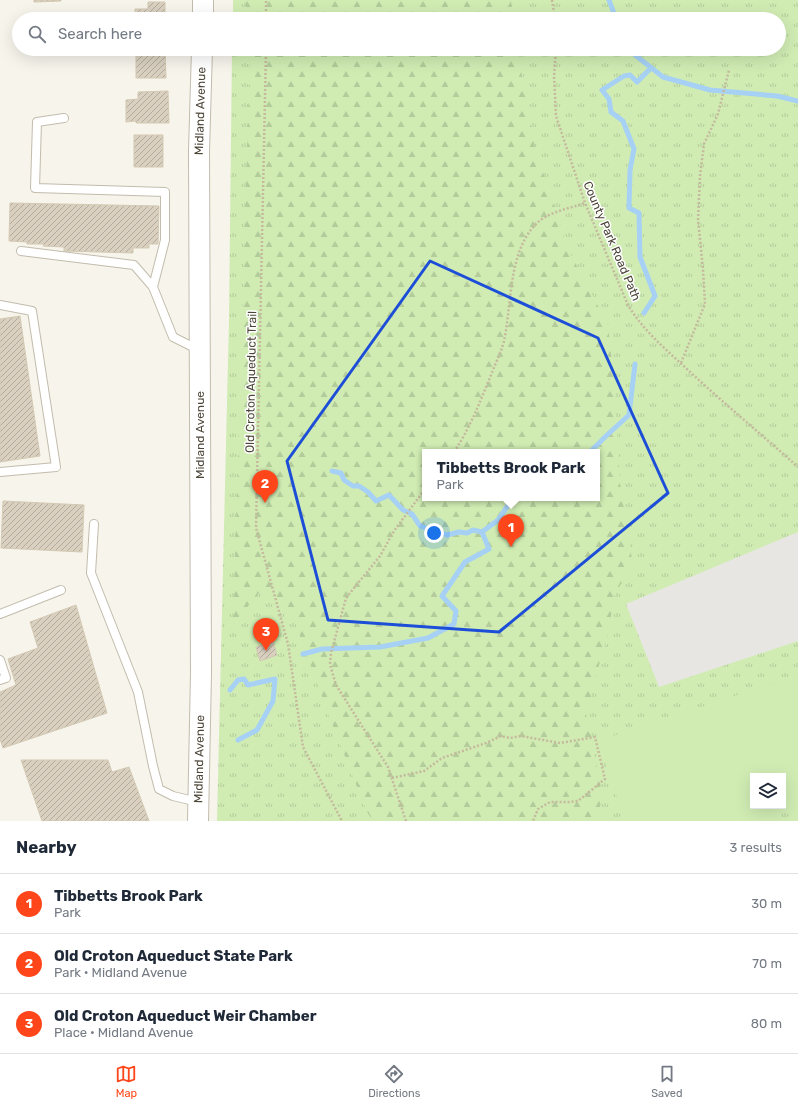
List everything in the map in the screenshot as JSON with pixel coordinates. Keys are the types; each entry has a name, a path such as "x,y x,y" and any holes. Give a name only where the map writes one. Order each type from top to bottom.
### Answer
{"street":[{"path":"203,0 203,12"},
{"name":"Midland Avenue","path":"199,816 199,151 202,56"}],"lane":[{"path":"64,118 36,122 35,188 164,192 165,240 153,287"},
{"path":"21,252 134,265 153,287 173,337 200,351"},
{"path":"0,305 32,311 56,467 0,472"},
{"path":"94,524 91,573 138,692 159,788 173,796 199,816"},
{"path":"0,614 61,590"},
{"path":"0,660 6,678 0,680"}],"path":[{"path":"266,0 266,12"},
{"path":"552,0 554,12"},
{"name":"Old Croton Aqueduct Trail","path":"266,56 256,528 288,644 303,747 342,821"},
{"name":"County Park Road Path","path":"555,56 554,76 556,116 585,203 628,305 645,327 681,363 798,467"},
{"path":"681,363 705,304 698,220 700,176 704,144 718,114 729,70"},
{"path":"456,449 478,409 503,343 514,269 522,245 534,226 541,219 585,203"},
{"path":"406,821 392,778 384,760 336,685 330,664 331,653 346,598 380,556 394,531 422,493"},
{"path":"392,778 424,771 442,758 486,743 501,736 510,738 521,736 560,743 595,737 605,779 578,801 550,802 538,809 534,821"}],"highlighted area":[{"path":"430,261 598,338 668,493 499,632 328,620 287,461"}],"green space":[{"path":"233,0 798,0 798,821 217,821 229,319 232,56 786,56 786,12 233,12"},
{"path":"245,0 511,0 512,12 246,12"},
{"path":"250,56 518,56 535,147 567,247 608,325 614,379 620,483 633,566 615,593 608,634 586,714 602,793 598,821 373,821 367,812 331,721 293,617 259,593 233,624"},
{"path":"798,675 798,808 759,821 625,821 598,741"}],"shaded area":[{"path":"798,532 798,641 659,687 626,604"}],"building":[{"path":"34,0 61,0 61,1 34,2"},
{"path":"148,2 165,2 165,12 135,12 135,9 148,9"},
{"path":"136,56 165,56 166,78 136,78"},
{"path":"168,91 169,123 136,123 136,121 126,122 126,100 138,99 138,92"},
{"path":"134,135 163,135 163,167 134,167"},
{"path":"10,203 159,206 158,244 149,244 149,248 133,248 133,253 64,251 64,247 43,246 44,244 27,244 27,242 9,241"},
{"path":"20,316 40,456 0,462 0,319"},
{"path":"3,501 84,505 82,552 1,548"},
{"path":"76,605 107,713 3,748 0,739 0,692 16,685 8,659 38,648 30,622"},
{"path":"273,641 277,655 260,661 256,647"},
{"path":"21,760 108,760 112,772 129,767 149,821 42,821"}],"waterway":[{"path":"609,0 613,12"},
{"path":"636,56 663,77 710,90 777,96 798,101"},
{"path":"644,313 655,296 640,257 639,213 629,208 630,170 634,149 623,121 611,112 609,99 602,90 624,76 630,75 637,82 651,68"},
{"path":"593,449 629,415 635,364"},
{"path":"332,471 341,473 344,480 353,486 359,486 368,492 376,501 389,495 403,510 412,514 420,526 447,535 459,532 467,533 473,530 482,532"},
{"path":"303,654 322,649 380,647 428,638 454,624 456,611 442,596 465,562 489,549 482,532 498,520 511,501"},
{"path":"230,690 238,680 244,679 248,685 275,679 273,701 257,730 238,740"}],"place":[{"name":"Old Croton Aqueduct State Park","path":"265,503"},
{"name":"Tibbetts Brook Park","path":"511,547"},
{"name":"Old Croton Aqueduct Weir Chamber","path":"266,651"}]}
